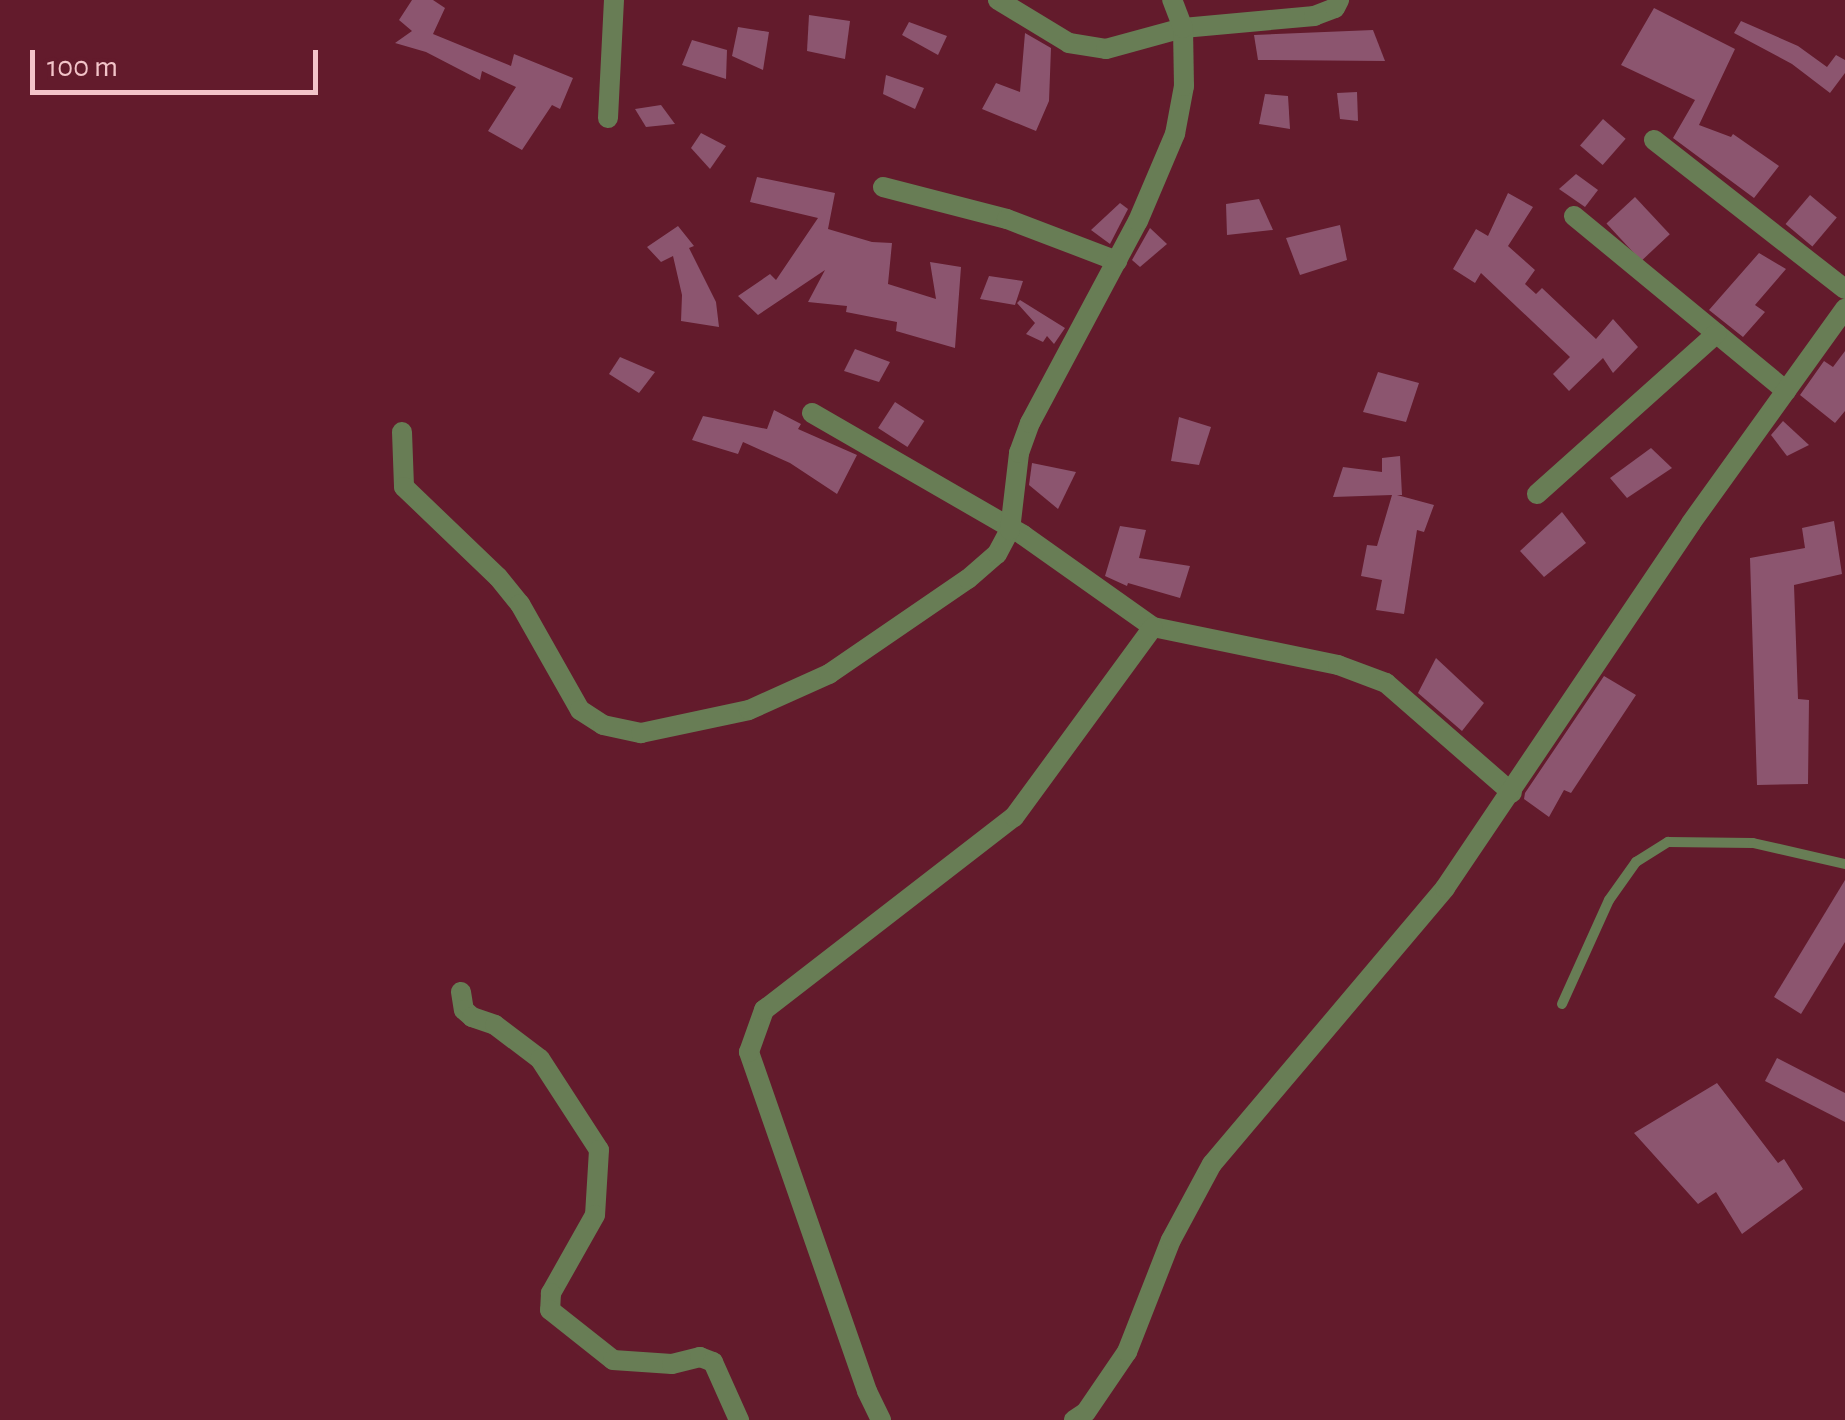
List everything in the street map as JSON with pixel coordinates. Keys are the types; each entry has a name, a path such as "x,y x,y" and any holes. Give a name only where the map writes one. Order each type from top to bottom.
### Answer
{"street":[{"path":"608,118 614,0"},
{"path":"998,0 1069,43 1090,49 1183,28 1314,16 1335,8 1340,0"},
{"path":"402,432 402,482 408,493 498,577 520,604 580,710 602,725 641,733 749,710 830,674 968,579 996,554 1010,530 1019,453 1030,423 1117,261 1175,134 1184,86 1183,28 1172,0"},
{"path":"1654,140 1845,289"},
{"path":"883,186 1007,219 1117,261"},
{"path":"1574,216 1786,391"},
{"path":"1074,1420 1086,1412 1127,1352 1171,1240 1212,1164 1445,888 1692,522 1845,309"},
{"path":"1537,494 1716,333"},
{"path":"812,414 1010,530 1153,627 1338,665 1373,677 1430,719 1512,793"},
{"path":"882,1420 867,1391 749,1052 764,1010 1014,818 1153,627"},
{"path":"461,992 464,1010 472,1017 495,1025 540,1060 599,1150 595,1214 552,1293 550,1310 613,1360 672,1364 700,1357 713,1362 739,1420"}],"lane":[{"path":"1562,1004 1609,900 1636,862 1668,842 1753,843 1845,864"}],"building":[{"path":"412,0 433,0 445,8 433,34 511,66 514,54 573,78 560,109 552,105 522,150 488,131 516,87 482,71 480,80 426,52 395,43 412,31 399,20"},
{"path":"1654,8 1735,49 1699,125 1731,137 1733,134 1779,166 1754,198 1673,138 1695,100 1621,65"},
{"path":"809,15 850,21 845,59 807,51"},
{"path":"1741,21 1798,46 1827,67 1836,55 1845,60 1845,73 1830,93 1792,64 1734,33"},
{"path":"909,22 947,36 938,55 902,35"},
{"path":"738,27 769,32 763,70 732,56"},
{"path":"1373,30 1385,61 1258,60 1254,35"},
{"path":"1025,33 1051,48 1049,101 1036,131 982,109 996,83 1020,92"},
{"path":"692,40 727,50 726,79 682,65"},
{"path":"886,75 924,88 915,109 883,94"},
{"path":"1357,92 1358,121 1340,119 1337,93"},
{"path":"1265,94 1288,96 1290,129 1259,124"},
{"path":"661,105 675,124 646,127 635,109"},
{"path":"1603,119 1626,139 1603,165 1580,145"},
{"path":"701,133 726,146 710,169 691,148"},
{"path":"1576,174 1598,190 1585,207 1559,189"},
{"path":"757,177 835,193 828,229 872,242 892,243 888,284 936,299 930,262 961,267 955,348 896,331 897,322 846,312 847,306 808,302 825,270 758,315 738,296 770,274 776,280 818,218 750,202"},
{"path":"1508,193 1533,207 1508,246 1535,270 1525,284 1536,294 1542,288 1596,339 1613,319 1638,347 1613,373 1603,358 1569,391 1553,374 1570,357 1481,273 1475,283 1453,269 1476,229 1488,236"},
{"path":"1810,195 1837,217 1812,247 1786,224"},
{"path":"1635,197 1670,234 1641,261 1606,224"},
{"path":"1259,199 1273,230 1227,235 1226,204"},
{"path":"1120,203 1128,209 1110,244 1091,230"},
{"path":"1340,225 1347,260 1300,275 1286,238"},
{"path":"678,226 694,246 689,248 716,302 719,327 681,321 682,295 673,256 661,262 647,247"},
{"path":"1150,228 1167,244 1140,267 1132,260"},
{"path":"1759,253 1786,269 1755,305 1765,312 1743,337 1709,310"},
{"path":"989,276 1023,281 1015,305 980,299"},
{"path":"1020,300 1065,328 1054,344 1047,336 1043,342 1026,334 1035,323 1017,303"},
{"path":"855,349 890,362 879,382 844,371"},
{"path":"1845,351 1845,411 1835,423 1800,395 1824,361 1833,367"},
{"path":"620,357 655,372 639,393 609,374"},
{"path":"1378,372 1419,383 1406,422 1363,412"},
{"path":"895,402 924,421 907,447 878,428"},
{"path":"774,410 801,424 798,429 857,455 837,494 790,463 743,442 738,454 692,440 703,416 767,429"},
{"path":"1179,417 1211,427 1199,465 1171,461"},
{"path":"1783,421 1809,445 1787,456 1771,435"},
{"path":"1651,448 1672,468 1627,498 1610,478"},
{"path":"1400,456 1402,495 1397,495 1434,505 1424,532 1417,530 1404,614 1376,610 1382,580 1361,576 1367,545 1377,546 1392,495 1333,497 1343,467 1382,472 1382,458"},
{"path":"1032,463 1076,472 1058,509 1029,485"},
{"path":"1562,512 1586,543 1544,577 1520,551"},
{"path":"1834,521 1842,574 1794,585 1798,699 1809,700 1808,784 1757,785 1750,558 1805,548 1802,528"},
{"path":"1120,526 1146,530 1139,558 1190,566 1180,598 1128,583 1127,586 1105,576"},
{"path":"1436,658 1484,703 1462,731 1418,693"},
{"path":"1604,676 1636,695 1571,793 1564,790 1549,817 1524,799 1525,793"},
{"path":"1845,880 1845,942 1801,1014 1774,997"},
{"path":"1777,1058 1845,1093 1845,1122 1765,1081"},
{"path":"1717,1083 1778,1163 1784,1159 1803,1189 1742,1234 1716,1192 1698,1204 1634,1133"}]}
